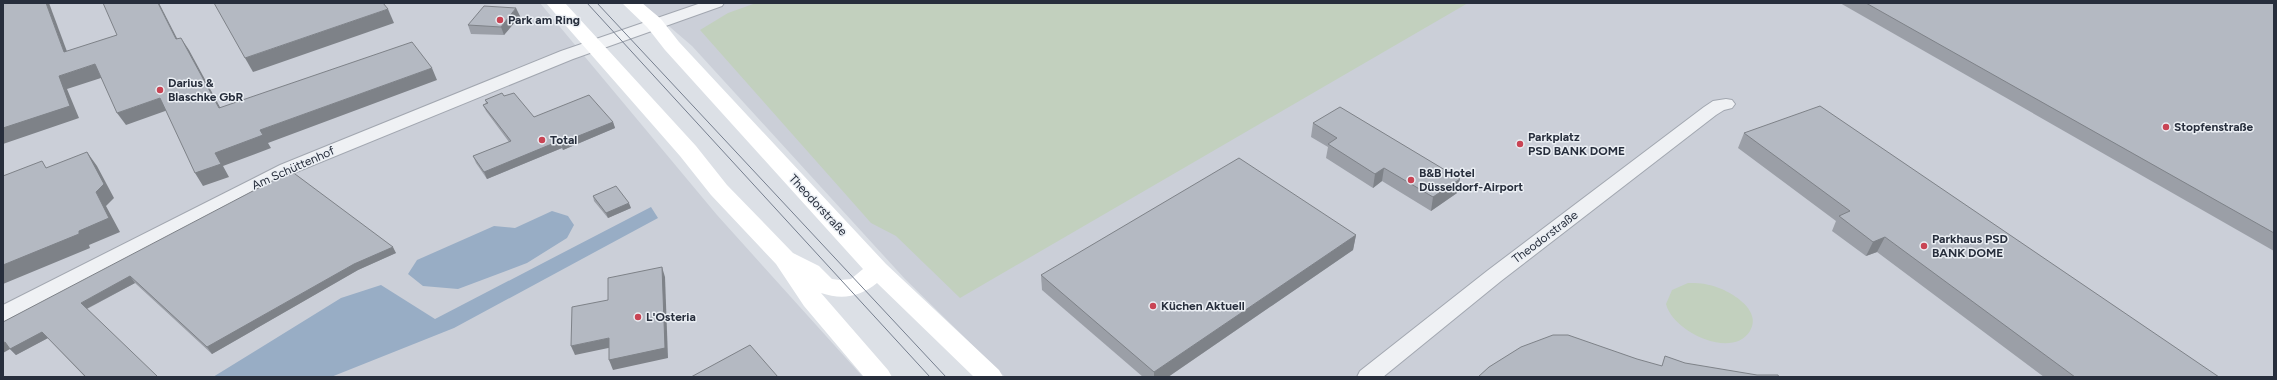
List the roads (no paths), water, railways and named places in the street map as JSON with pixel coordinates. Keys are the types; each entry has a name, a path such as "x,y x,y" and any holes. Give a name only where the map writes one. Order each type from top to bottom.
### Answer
{"main road":[{"path":"555,3 688,151 719,190 784,258 813,300 879,377"},
{"name":"Theodorstraße","path":"631,3 654,23 672,46 878,270 990,377"},
{"path":"784,258 811,272 826,286 840,289 858,286 878,270"}],"street":[{"path":"593,45 716,3"},
{"name":"Am Schüttenhof","path":"3,314 286,169 593,45"},
{"name":"Theodorstraße","path":"1368,377 1500,272 1710,111 1719,105 1726,104"}],"water":[{"path":"651,207 658,218 454,328 331,377 213,377 341,298 381,285 435,319"},
{"path":"552,211 568,216 574,225 567,238 527,263 458,289 423,286 408,274 417,260 494,226 515,228"}],"tram line":[{"path":"587,3 930,377"},
{"path":"597,3 946,377"}],"place":[{"name":"Park am Ring","path":"500,20"},
{"name":"Darius & Blaschke GbR","path":"160,90"},
{"name":"Stopfenstraße","path":"2166,127"},
{"name":"Total","path":"542,140"},
{"name":"Parkplatz PSD BANK DOME","path":"1520,144"},
{"name":"B&B Hotel Düsseldorf-Airport","path":"1411,180"},
{"name":"Parkhaus PSD BANK DOME","path":"1924,246"},
{"name":"Küchen Aktuell","path":"1153,306"},
{"name":"L'Osteria","path":"638,317"}]}
